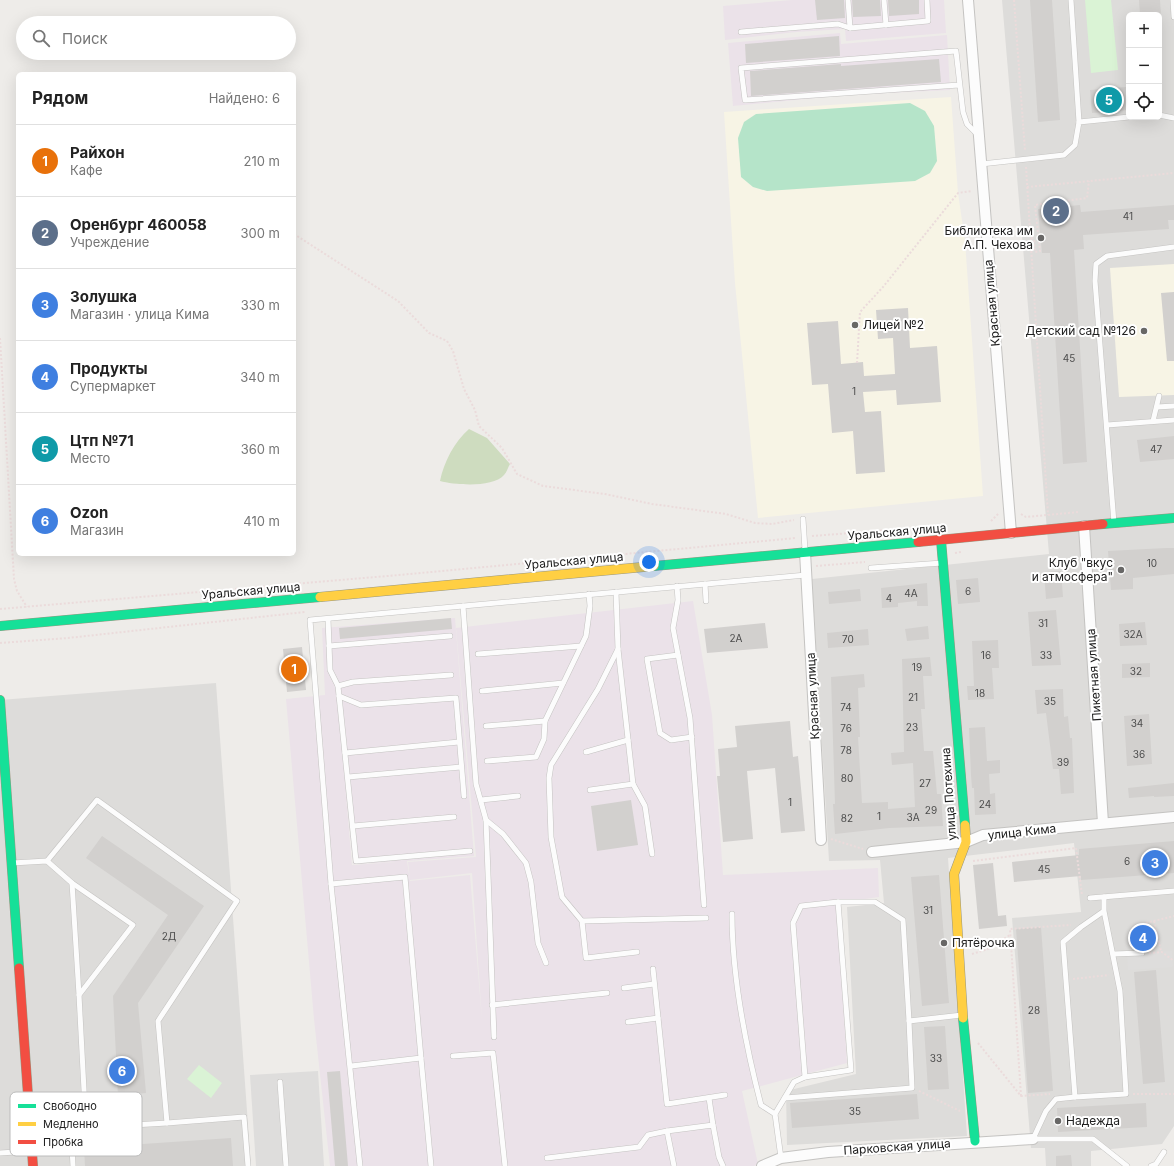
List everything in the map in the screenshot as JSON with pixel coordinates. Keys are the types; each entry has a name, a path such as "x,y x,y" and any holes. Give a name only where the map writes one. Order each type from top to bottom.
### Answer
{"street":[{"name":"Красная улица","path":"968,0 1011,533"},
{"name":"Уральская улица","path":"0,626 1174,518"},
{"name":"Пикетная улица","path":"1084,526 1103,823"},
{"name":"улица Потехина","path":"941,540 966,842 954,874 964,1032 975,1142"},
{"name":"Красная улица","path":"805,552 826,840"},
{"path":"0,700 2,783 11,863 27,1092"},
{"name":"улица Кима","path":"872,852 966,842 983,835 1174,816"},
{"name":"Парковская улица","path":"765,1165 781,1158 828,1152 1033,1139"},
{"path":"32,1156 33,1166"}],"lane":[{"path":"848,0 850,28"},
{"path":"884,0 886,25"},
{"path":"740,32 838,24 850,28 928,21 927,0"},
{"path":"981,164 1064,155 1075,145 1079,122 1071,0"},
{"path":"1173,0 1174,17"},
{"path":"959,85 745,100 741,68 956,51 959,85 966,124 978,135"},
{"path":"1162,116 1174,118"},
{"path":"1079,122 1126,117"},
{"path":"1114,524 1095,282 1096,264 1107,256 1174,247"},
{"path":"1153,421 1159,396"},
{"path":"1157,407 1174,406"},
{"path":"1107,425 1174,420"},
{"path":"803,519 805,552"},
{"path":"870,568 943,563"},
{"path":"360,1166 351,1066 331,884 310,620 677,586 806,576"},
{"path":"704,584 706,601"},
{"path":"677,586 678,600 673,628 692,737 704,905"},
{"path":"616,592 618,649 633,784 645,806 652,854"},
{"path":"487,761 536,757 544,739 545,721 586,636 590,606 589,594"},
{"path":"463,606 476,784 486,820 494,1037"},
{"path":"328,619 330,670 338,686 356,861 470,851"},
{"path":"329,646 450,636"},
{"path":"478,654 581,646"},
{"path":"618,649 598,689 551,765 549,778 551,837 562,897 582,921 586,958 637,952"},
{"path":"678,655 647,659 660,733 671,740 692,737"},
{"path":"338,686 353,682 451,675"},
{"path":"482,691 563,683"},
{"path":"339,696 361,705 456,698 464,796"},
{"path":"486,726 545,721"},
{"path":"586,752 628,740"},
{"path":"345,753 459,742"},
{"path":"348,777 461,767"},
{"path":"590,790 633,784"},
{"path":"481,800 518,796"},
{"path":"47,861 97,800 237,901 158,1021 167,1123"},
{"path":"352,826 454,817"},
{"path":"486,820 503,834 526,863 531,882 538,943 546,963"},
{"path":"11,863 47,861 72,883 133,925 79,995"},
{"path":"331,884 405,877 431,1166"},
{"path":"72,883 84,1092"},
{"path":"1090,898 1174,891"},
{"path":"1104,897 1104,911 1120,992 1126,1094 1056,1099 1046,1111 1033,1139 1093,1139 1127,1166"},
{"path":"781,1158 775,1114 794,1082 805,1077 851,1070 838,902"},
{"path":"785,1098 912,1088 903,920 875,902 838,902 801,906 793,923 805,1077"},
{"path":"1075,1097 1063,942 1104,911"},
{"path":"732,914 732,945 747,1047 761,1105 775,1114"},
{"path":"582,921 706,918"},
{"path":"1113,954 1142,953"},
{"path":"653,969 667,1104 725,1095"},
{"path":"624,988 654,984"},
{"path":"492,1005 607,994"},
{"path":"909,1021 963,1014"},
{"path":"628,1022 658,1018"},
{"path":"453,1056 493,1053 505,1166"},
{"path":"351,1066 421,1058"},
{"path":"280,1082 286,1166"},
{"path":"709,1098 719,1157 723,1166"},
{"path":"142,1125 244,1117 248,1166"},
{"path":"547,1158 639,1147 648,1135 713,1125"},
{"path":"668,1131 674,1166"},
{"path":"0,1153 10,1152"},
{"path":"1151,1166 1156,1164 1164,1152"},
{"path":"72,1156 73,1166"}],"path":[{"path":"1014,0 1026,160 1029,234 1048,515"},
{"path":"1027,187 1174,173"},
{"path":"1029,234 1034,241 1036,252 1040,251 1035,205 1087,198 1089,181"},
{"path":"857,363 860,312 883,287 958,193 983,190"},
{"path":"296,235 398,301 429,333 447,341 453,351 464,389 475,410 479,426 502,448 517,474 543,486 605,494 652,504 726,514 755,523 772,524 803,519"},
{"path":"0,338 14,579 17,591 27,607"},
{"path":"986,521 992,520 997,513 1017,512 1026,517 1084,512"},
{"path":"0,609 407,574 920,527"},
{"path":"826,840 872,852"},
{"path":"958,862 1076,848 1082,901 1090,898"},
{"path":"1142,924 1174,916"},
{"path":"1154,921 1162,952 1174,961"},
{"path":"1021,1096 1010,929 1070,925 1081,927"},
{"path":"959,956 988,949 1010,935"},
{"path":"1142,953 1162,952"},
{"path":"1066,980 1117,974"},
{"path":"964,1032 969,1032 1021,1096"},
{"path":"912,1088 964,1113"},
{"path":"1021,1096 1055,1093 1056,1099"},
{"path":"1126,1094 1174,1094"}],"shaded area":[{"path":"792,0 944,0 946,33 846,41 845,29 796,32 725,40 723,6"},
{"path":"1002,0 1174,0 1174,1126 1162,1144 1091,1151 1091,1166 1046,1166 1045,1148 1031,1148 1012,918 1081,912 1074,843 948,858 967,1136 787,1145 786,1091 856,1074 847,907 884,903 880,860 829,861 812,579 1049,554"},
{"path":"840,33 841,44 947,35 950,90 846,95 733,106 728,43"},
{"name":"Лицей №2","path":"951,97 958,193 965,241 983,496 758,518 735,283 724,112"},
{"name":"Детский сад №126","path":"1174,264 1174,395 1119,397 1110,268"},
{"path":"693,601 712,715 723,875 878,868 879,897 837,903 847,1063 742,1091 758,1164 754,1166 330,1166 314,1019 286,699 325,695 322,628 455,618 474,856 407,861 410,881 470,875 482,1020 472,873 410,880 408,862 476,857 456,628","holes":["345,786 353,864 398,862 352,865"]},
{"path":"216,683 251,1166 0,1166 0,700"},
{"path":"1172,951 1173,967 1128,970 1127,954"},
{"path":"318,1071 324,1166 256,1166 250,1075"}],"green space":[{"path":"1085,0 1111,0 1118,70 1091,73"},
{"path":"910,103 925,111 934,126 937,161 930,173 915,181 767,191 753,187 741,177 738,138 744,122 756,114"},
{"path":"469,429 487,438 510,464 506,472 499,479 483,484 455,484 440,481 450,453 454,446"},
{"path":"199,1065 222,1083 211,1098 187,1079"}],"building":[{"path":"815,0 844,0 845,18 817,20"},
{"path":"852,0 880,0 881,16 853,17"},
{"path":"888,0 919,0 919,14 889,16"},
{"path":"1030,0 1052,0 1060,120 1038,122"},
{"path":"1139,0 1160,0 1161,12 1140,12"},
{"path":"839,36 840,56 746,63 745,44"},
{"path":"939,59 941,82 751,96 750,71 841,64 841,66"},
{"path":"1126,87 1126,110 1092,113 1090,90"},
{"path":"1080,205 1081,212 1174,205 1174,220 1168,220 1169,229 1083,235 1084,249 1074,250 1087,462 1063,464 1050,253 1042,253 1038,209"},
{"path":"1174,292 1174,361 1167,361 1161,293"},
{"path":"908,308 910,348 937,346 941,402 897,405 896,390 863,392 865,412 881,411 885,472 856,474 853,431 832,433 828,384 812,385 807,323 838,321 841,364 863,362 864,376 895,374 893,338 878,339 876,310"},
{"path":"1174,436 1174,459 1140,462 1137,440"},
{"path":"1174,548 1174,574 1133,578 1133,589 1111,590 1108,551"},
{"path":"1061,571 1063,597 1046,599 1044,572"},
{"path":"978,578 980,602 958,604 956,580"},
{"path":"927,583 928,606 917,606 917,601 898,603 898,607 882,608 881,588"},
{"path":"860,589 861,601 829,604 828,592"},
{"path":"1056,610 1061,665 1032,666 1028,612"},
{"path":"451,618 452,629 340,639 339,628"},
{"path":"1145,622 1147,645 1120,646 1119,624"},
{"path":"765,623 768,648 707,653 704,629"},
{"path":"928,626 929,639 907,641 905,629"},
{"path":"868,629 869,645 828,648 827,633"},
{"path":"998,640 999,668 992,668 994,699 968,700 967,686 974,686 972,641"},
{"path":"302,647 306,690 287,692 283,649"},
{"path":"930,657 932,676 923,676 925,709 921,709 924,751 933,751 937,794 941,794 943,826 889,828 835,834 833,804 835,804 831,677 864,674 865,687 858,688 860,737 858,737 862,803 888,802 888,809 915,807 913,763 892,765 891,753 904,752 902,659"},
{"path":"1150,663 1150,677 1122,678 1122,664"},
{"path":"1063,689 1064,717 1068,716 1070,738 1072,738 1074,793 1061,794 1059,769 1053,769 1046,713 1037,714 1035,690"},
{"path":"1149,714 1152,764 1127,766 1124,716"},
{"path":"790,721 793,757 798,756 805,831 781,833 775,768 747,771 753,839 723,842 717,776 720,776 718,749 737,747 735,726"},
{"path":"985,727 987,761 1000,760 1000,773 989,774 990,794 995,793 996,814 975,815 974,788 972,788 971,775 969,728"},
{"path":"1174,783 1174,796 1129,798 1128,788"},
{"path":"631,800 638,845 597,851 591,806"},
{"path":"102,836 204,906 138,1003 146,1093 118,1092 113,996 168,915 86,858"},
{"path":"1174,841 1174,873 1081,880 1081,876 1014,882 1012,862 1079,855 1079,849"},
{"path":"993,863 998,916 1006,915 1007,926 979,929 973,865"},
{"path":"939,875 949,1003 922,1006 911,877"},
{"path":"1041,927 1053,1091 1028,1093 1016,929"},
{"path":"1152,928 1153,948 1133,949 1132,929"},
{"path":"1156,970 1165,1082 1143,1084 1134,972"},
{"path":"945,1026 949,1089 928,1090 924,1027"},
{"path":"340,1071 348,1166 335,1166 327,1072"},
{"path":"917,1094 919,1119 792,1128 790,1103"},
{"path":"1146,1103 1147,1127 1058,1132 1057,1108"},
{"path":"231,1138 233,1166 85,1166 84,1156 142,1156 142,1144"},
{"path":"1071,1155 1072,1166 1056,1166 1056,1156"}],"traffic: fast":[{"path":"1103,524 1174,518"},
{"path":"941,540 965,825"},
{"path":"654,566 918,542"},
{"path":"0,626 320,597"},
{"path":"0,700 19,968"},
{"path":"963,1018 975,1141"}],"traffic: slow":[{"path":"320,597 654,566"},
{"path":"963,1018 954,874 966,842 965,825"}],"traffic: jam":[{"path":"918,542 1103,524"},
{"path":"19,968 28,1092"},
{"path":"32,1156 33,1166"}],"place":[{"name":"Цтп №71","path":"1109,100"},
{"name":"Оренбург 460058","path":"1056,211"},
{"name":"Библиотека им А.П. Чехова","path":"1041,238"},
{"name":"Лицей №2","path":"855,325"},
{"name":"Детский сад №126","path":"1144,331"},
{"name":"Клуб \"вкус и атмосфера\"","path":"1121,570"},
{"name":"Райхон","path":"294,669"},
{"name":"Золушка","path":"1155,863"},
{"name":"Продукты","path":"1143,938"},
{"name":"Пятёрочка","path":"944,943"},
{"name":"Ozon","path":"122,1071"},
{"name":"Надежда","path":"1058,1121"}]}
